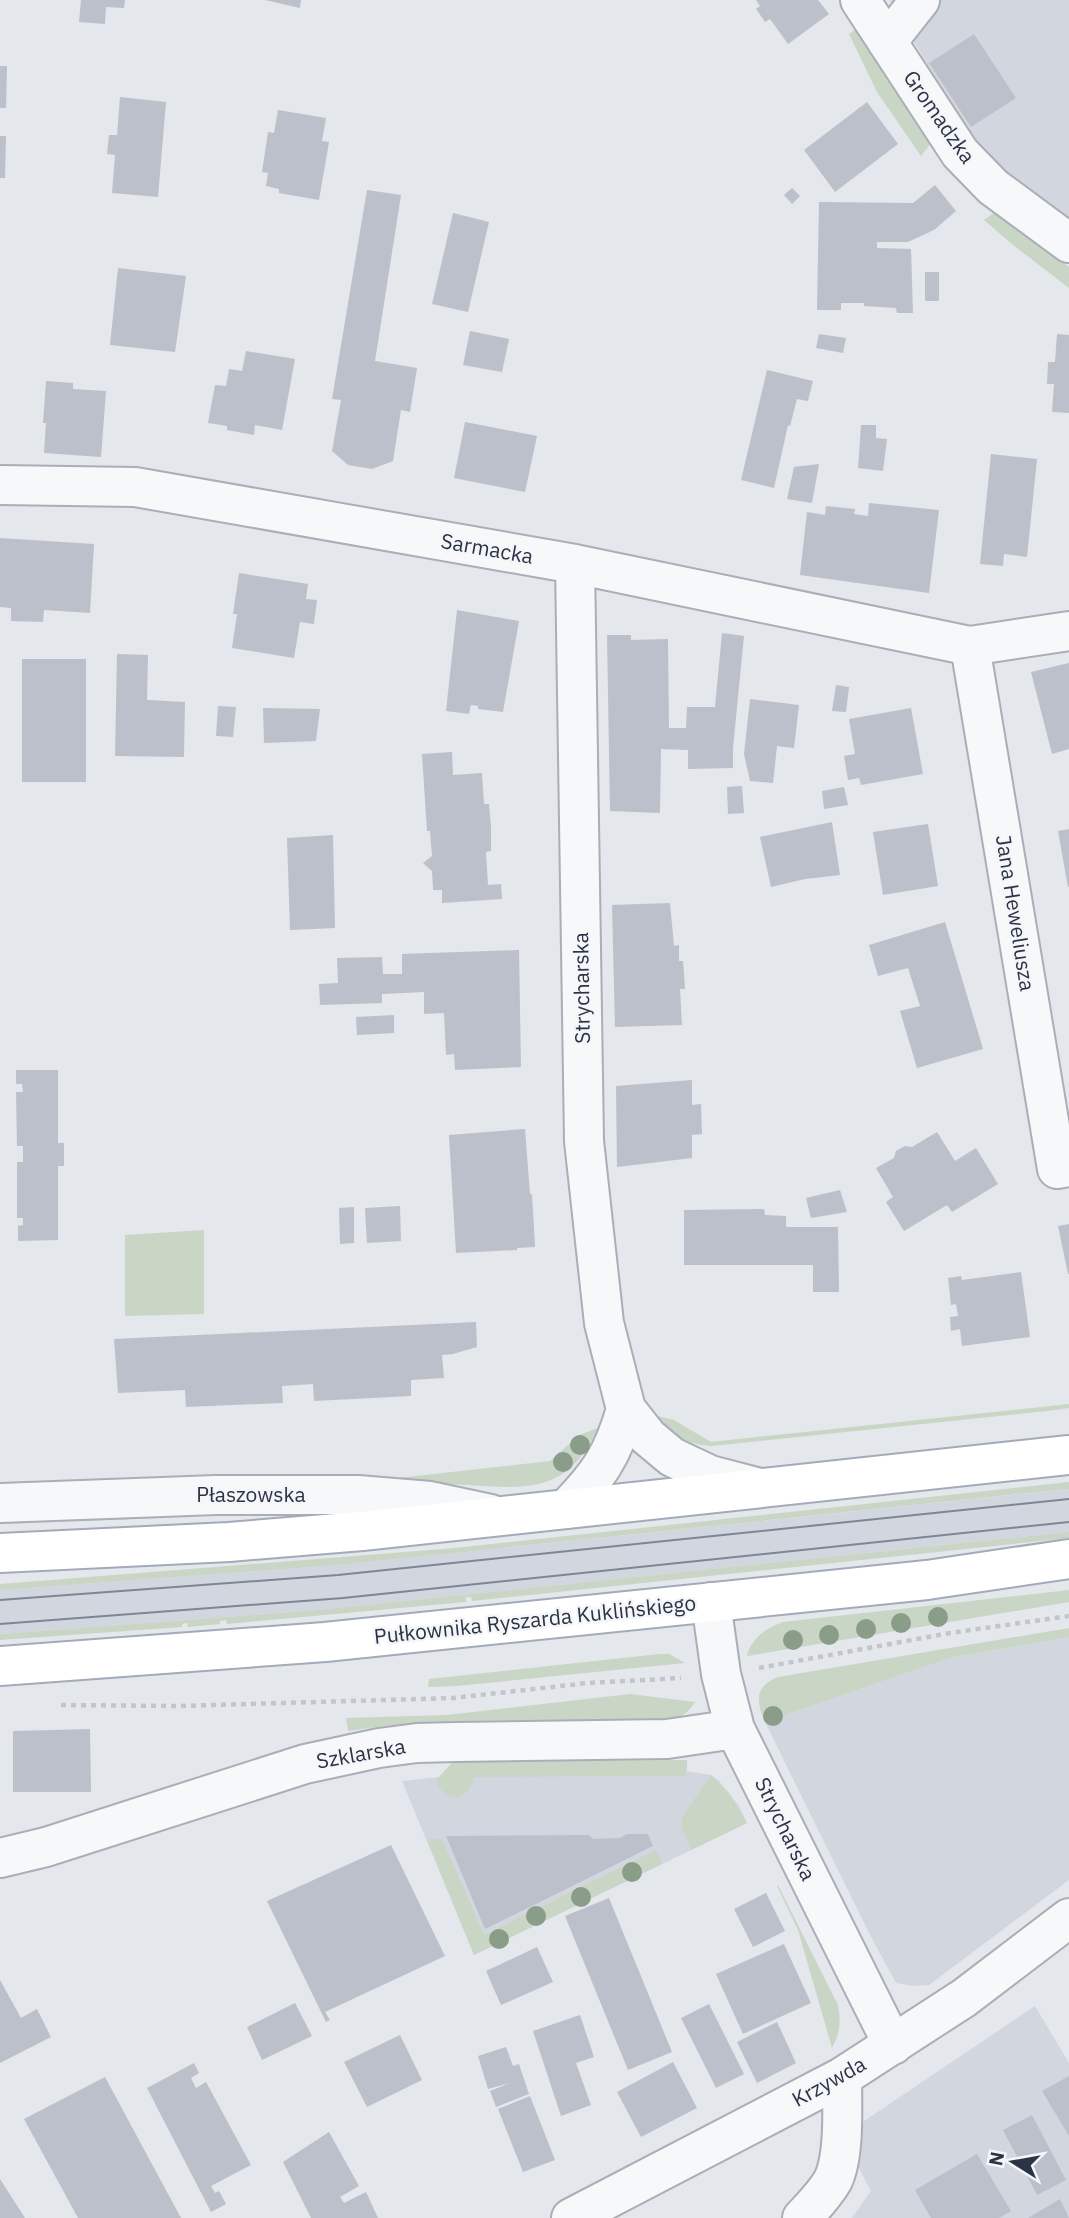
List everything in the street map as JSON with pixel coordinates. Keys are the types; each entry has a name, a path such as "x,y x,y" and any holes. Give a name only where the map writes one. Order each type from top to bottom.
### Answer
{"main road":[{"path":"0,1553 229,1542 362,1531 1069,1455"},
{"name":"Pułkownika Ryszarda Kuklińskiego","path":"0,1666 325,1642 927,1580 1069,1559"}],"street":[{"name":"Gromadzka","path":"860,0 947,135 976,171 993,187 1069,243"},
{"path":"887,42 920,0"},
{"name":"Sarmacka","path":"0,485 135,487 575,564 970,646"},
{"name":"Strycharska","path":"575,564 584,1141 602,1310 626,1409 648,1437 672,1457 710,1475 762,1488"},
{"path":"970,646 1069,631"},
{"name":"Jana Heweliusza","path":"970,646 1057,1169 1069,1167"},
{"path":"566,1510 607,1461 618,1438 626,1409"},
{"name":"Płaszowska","path":"0,1503 216,1495 358,1495 430,1501 500,1516"},
{"name":"Strycharska","path":"711,1602 721,1674 735,1729 893,2046"},
{"name":"Szklarska","path":"0,1858 46,1847 305,1764 379,1748 442,1743 667,1740 735,1729"},
{"name":"Krzywda","path":"571,2218 842,2077 964,1998 1069,1918"},
{"path":"802,2218 832,2180 835,2172 842,2129 842,2077"}],"path":[{"path":"753,1669 950,1633 1069,1615"},
{"path":"55,1704 179,1706 453,1698 588,1683 684,1677"}],"shaded area":[{"path":"889,0 1069,0 1069,219 989,157 970,135"},
{"path":"1069,1489 1069,1532 307,1611 0,1634 0,1590 339,1565"},
{"path":"1069,1637 1069,1880 929,1985 896,1983 765,1722 950,1658"},
{"path":"687,1760 687,1771 711,1775 719,1781 739,1806 747,1823 474,1955 402,1781 439,1777 453,1762"},
{"path":"1035,2006 1069,2063 1069,2218 852,2218 871,2191 842,2136"}],"green space":[{"path":"857,28 931,143 921,156 877,92 849,34"},
{"path":"995,212 1069,267 1069,288 984,220"},
{"path":"204,1230 204,1314 125,1316 125,1235"},
{"path":"1069,1404 1069,1408 1056,1410 711,1446 680,1438 657,1416 674,1420 711,1442"},
{"path":"598,1428 574,1465 560,1476 528,1486 380,1480 550,1461 579,1435"},
{"path":"1069,1482 1069,1489 339,1565 0,1590 0,1584 455,1548"},
{"path":"289,1510 160,1518 0,1524 0,1518"},
{"path":"1069,1532 1069,1538 472,1601 471,1597 466,1597 466,1602 227,1624 226,1620 220,1621 220,1624 188,1627 187,1623 182,1624 182,1627 0,1640 0,1634 307,1611"},
{"path":"1069,1590 1069,1602 747,1656 752,1644 761,1634 783,1622"},
{"path":"1069,1628 1069,1637 950,1658 765,1722 760,1708 761,1690 778,1677"},
{"path":"669,1654 685,1663 428,1687 429,1679"},
{"path":"630,1694 695,1702 678,1718 656,1722 463,1721 348,1731 346,1718 447,1715"},
{"path":"687,1760 685,1776 474,1777 467,1791 456,1797 444,1793 436,1780 453,1762"},
{"path":"711,1775 729,1793 747,1823 691,1850 682,1828 682,1817"},
{"path":"427,1839 442,1839 484,1935 656,1850 662,1864 474,1955"},
{"path":"778,1885 838,2005 839,2027 832,2048 798,1930"}],"building":[{"path":"81,0 125,0 124,8 106,7 105,24 79,22"},
{"path":"265,0 301,0 300,8"},
{"path":"756,0 818,0 829,14 788,44 770,19 765,22 756,9 760,6"},
{"path":"974,34 1016,98 971,127 929,63"},
{"path":"0,66 7,66 6,108 0,108"},
{"path":"120,97 166,102 158,197 112,193 115,155 107,154 109,135 117,135"},
{"path":"867,102 898,144 835,192 804,150"},
{"path":"278,110 326,118 322,141 329,142 319,200 279,193 279,189 266,186 268,173 262,172 268,132 274,133"},
{"path":"0,136 6,136 5,178 0,178"},
{"path":"935,185 956,211 934,230 908,242 877,242 877,248 911,249 913,313 897,313 896,308 864,306 864,303 841,303 841,310 817,310 819,202 913,203"},
{"path":"792,188 800,196 792,204 784,195"},
{"path":"367,190 401,195 375,361 417,368 410,412 401,410 393,461 372,469 348,465 332,451 341,400 332,399"},
{"path":"453,213 489,222 468,312 432,304"},
{"path":"118,268 186,276 175,352 110,345"},
{"path":"925,272 939,272 939,301 925,301"},
{"path":"470,331 509,339 502,372 463,365"},
{"path":"819,334 846,338 843,353 816,348"},
{"path":"1057,334 1069,335 1069,413 1052,412 1054,384 1047,384 1048,362 1055,362"},
{"path":"246,351 295,359 282,430 255,425 254,435 208,423 215,385 226,386 229,369 242,371"},
{"path":"767,370 813,381 808,401 797,399 790,426 788,425 774,488 741,480"},
{"path":"46,381 73,383 73,389 106,391 101,457 44,453"},
{"path":"465,422 537,436 525,492 454,478"},
{"path":"861,425 876,425 876,438 887,439 883,471 858,468"},
{"path":"991,454 1037,459 1027,557 1004,554 1003,566 980,564"},
{"path":"819,464 812,503 787,499 794,467"},
{"path":"869,503 939,510 929,593 800,575 807,512 825,515 826,506 855,509 854,514 868,516"},
{"path":"0,538 94,544 90,613 44,610 43,622 11,621 11,608 0,607"},
{"path":"239,573 308,584 306,599 317,600 314,624 300,622 294,658 232,648 237,614 233,614"},
{"path":"457,610 519,621 503,712 478,709 478,706 471,705 469,714 446,711"},
{"path":"722,633 744,636 733,768 688,769 688,750 661,749 660,813 610,811 607,635 631,635 631,640 668,639 669,728 686,728 687,707 715,707"},
{"path":"117,654 148,655 147,700 185,702 184,757 115,756"},
{"path":"22,659 86,659 86,782 22,782"},
{"path":"1069,663 1069,749 1052,754 1031,672"},
{"path":"836,685 849,687 846,712 832,711"},
{"path":"750,699 799,705 794,748 777,746 773,783 750,781 744,754"},
{"path":"218,706 236,707 233,737 216,736"},
{"path":"263,708 320,709 316,741 264,743"},
{"path":"911,708 923,774 861,785 859,778 848,780 844,756 855,754 849,719"},
{"path":"452,752 453,775 482,773 484,804 489,804 491,827 491,851 486,852 488,885 501,884 502,899 442,903 442,890 433,890 432,871 423,863 432,856 430,831 427,831 422,754"},
{"path":"742,786 744,813 728,814 727,787"},
{"path":"844,787 848,805 824,809 822,791"},
{"path":"832,822 840,875 771,887 760,837"},
{"path":"928,824 938,886 883,895 873,832"},
{"path":"1069,829 1069,887 1068,887 1058,831"},
{"path":"333,835 335,928 290,930 287,838"},
{"path":"670,903 674,946 679,945 679,961 683,961 685,989 680,989 682,1025 615,1027 612,905"},
{"path":"945,922 983,1049 917,1068 900,1011 920,1006 908,968 878,976 869,945"},
{"path":"519,950 521,1067 455,1070 454,1054 446,1055 444,1013 424,1014 424,992 382,994 382,1003 320,1005 319,984 338,983 337,958 382,957 383,974 402,974 402,954"},
{"path":"394,1015 394,1033 357,1035 356,1017"},
{"path":"16,1070 58,1070 58,1143 64,1143 64,1166 58,1166 58,1240 18,1241 18,1226 23,1225 23,1218 17,1218 17,1162 23,1162 23,1146 17,1146 16,1092 23,1092 22,1084 16,1084"},
{"path":"692,1080 692,1105 701,1104 702,1134 692,1135 692,1158 617,1167 616,1086"},
{"path":"525,1129 535,1247 456,1253 449,1135"},
{"path":"937,1132 955,1161 976,1148 998,1184 952,1212 947,1205 904,1231 886,1202 893,1197 876,1168 894,1158 896,1151 905,1146 912,1147"},
{"path":"840,1190 847,1212 811,1218 806,1198"},
{"path":"400,1206 401,1241 367,1243 365,1208"},
{"path":"354,1207 354,1243 340,1244 339,1208"},
{"path":"764,1209 765,1215 786,1216 786,1227 838,1227 839,1292 813,1292 813,1265 684,1265 684,1210"},
{"path":"1069,1224 1069,1274 1068,1274 1058,1226"},
{"path":"1021,1272 1030,1337 962,1346 960,1329 951,1331 950,1317 958,1316 956,1304 951,1305 948,1278 961,1276 962,1280"},
{"path":"476,1322 477,1347 442,1355 444,1378 411,1380 411,1396 314,1401 313,1384 282,1386 283,1403 186,1407 185,1390 118,1393 114,1339"},
{"path":"90,1729 91,1792 13,1792 13,1731"},
{"path":"627,1834 648,1834 653,1846 485,1929 446,1836 589,1835 593,1839 620,1838"},
{"path":"391,1845 445,1956 325,2012 330,2020 326,2022 267,1901"},
{"path":"766,1893 785,1931 753,1947 734,1909"},
{"path":"609,1898 672,2052 628,2070 565,1916"},
{"path":"784,1944 811,2003 743,2034 716,1974"},
{"path":"537,1947 553,1982 501,2005 486,1971"},
{"path":"0,1980 21,2018 37,2009 51,2037 0,2063"},
{"path":"295,2003 312,2036 262,2060 247,2027"},
{"path":"709,2004 744,2074 716,2088 681,2018"},
{"path":"580,2015 594,2057 576,2063 591,2105 561,2116 533,2031"},
{"path":"777,2022 796,2063 757,2083 737,2042"},
{"path":"400,2035 422,2080 367,2107 344,2062"},
{"path":"506,2047 513,2066 519,2064 529,2094 496,2107 490,2091 510,2083 488,2089 478,2056"},
{"path":"673,2062 697,2108 641,2137 617,2092"},
{"path":"194,2063 199,2073 191,2078 196,2088 206,2082 251,2165 211,2186 215,2193 219,2191 226,2204 211,2212 147,2088"},
{"path":"1069,2076 1069,2136 1042,2091"},
{"path":"105,2077 181,2218 78,2218 24,2119"},
{"path":"530,2096 555,2160 523,2172 498,2109"},
{"path":"1032,2115 1066,2180 1037,2195 1003,2130"},
{"path":"329,2132 359,2186 340,2197 344,2203 366,2192 378,2218 311,2218 283,2162"},
{"path":"977,2154 1011,2211 999,2218 931,2218 915,2190"},
{"path":"0,2179 25,2218 0,2218"},
{"path":"1060,2199 1069,2218 1028,2218"}],"tram line":[{"path":"0,1600 338,1575 1069,1499"},
{"path":"0,1624 343,1598 1069,1522"}]}
